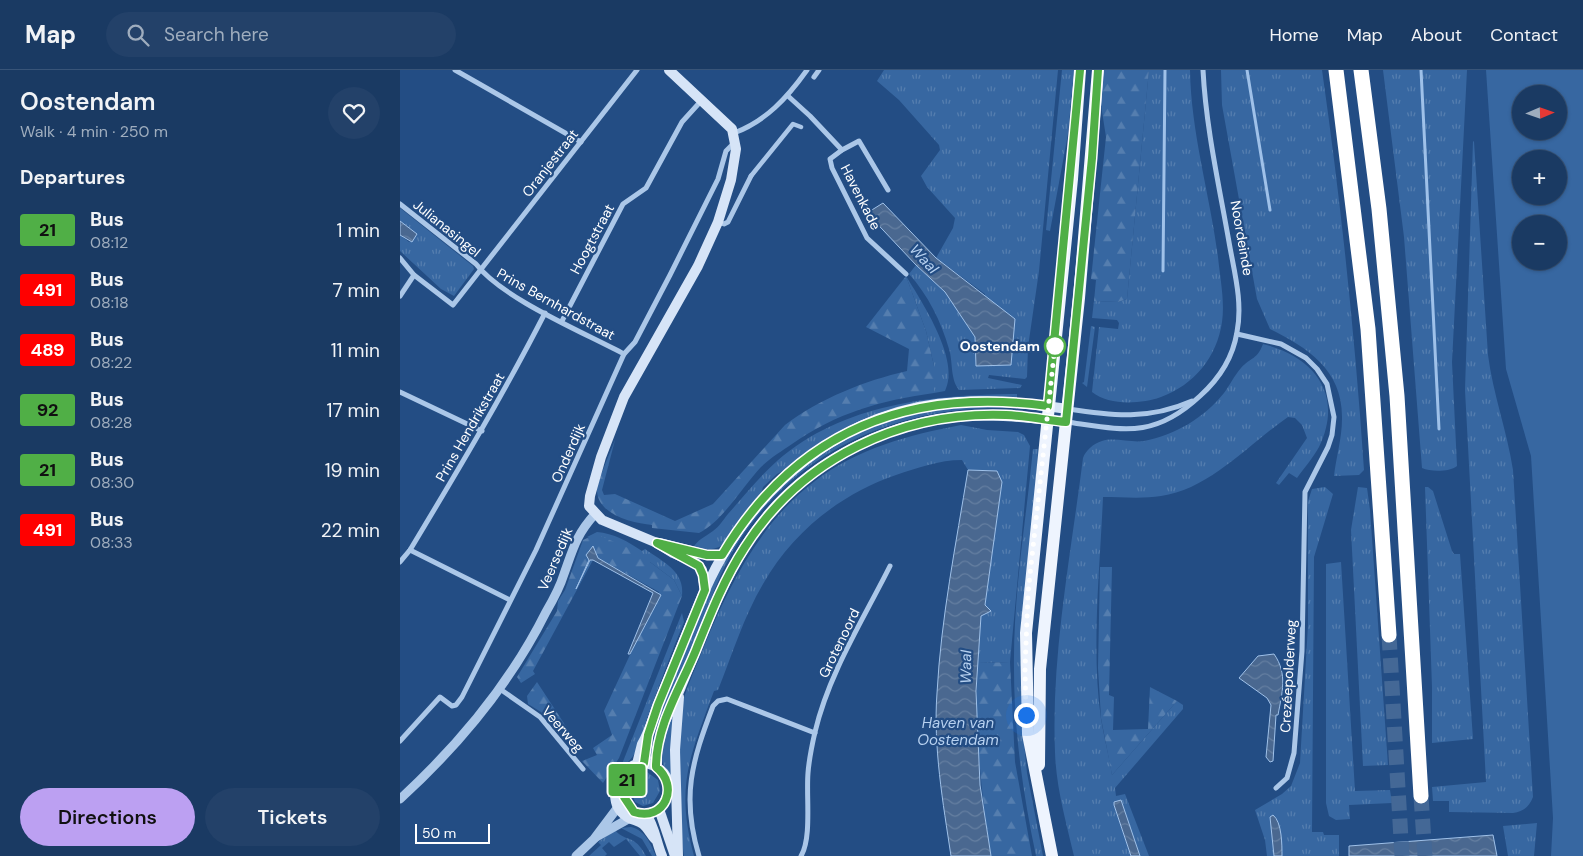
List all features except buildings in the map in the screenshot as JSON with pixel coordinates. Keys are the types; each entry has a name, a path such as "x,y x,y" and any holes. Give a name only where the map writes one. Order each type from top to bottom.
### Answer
{"highway":[{"path":"1336,70 1368,329 1389,636"},
{"path":"1361,70 1380,209 1397,396 1421,796"}],"main road":[{"path":"669,70 728,124 735,137 731,180 718,222 698,266 639,369 618,411 590,496 589,506 594,514 604,522 657,543 699,566 703,575 705,590"},
{"path":"1052,856 1028,734 1025,669 1028,593 1047,420 1080,70"},
{"path":"1039,783 1040,669 1068,409 1092,158 1098,70"},
{"name":"Noordeinde","path":"641,763 648,735 705,590 722,555 751,512 776,485 811,456 852,431 907,410 957,402 1019,402 1068,409"},
{"name":"Noordeinde","path":"656,767 660,737 715,604 743,549 766,518 807,476 855,446 910,425 941,419 980,415 1007,415 1066,422"},
{"path":"657,543 707,555 722,555"},
{"path":"676,856 674,750 681,687"},
{"path":"641,763 640,770 627,780 623,791 627,804 655,839 662,856"},
{"path":"641,763 656,767 662,772 668,784 667,799 659,809 638,817 618,807 615,790 619,777 630,766 641,763"},
{"path":"659,809 676,856"}],"street":[{"path":"455,70 580,142"},
{"name":"Oranjestraat","path":"414,274 453,305 637,70"},
{"path":"735,137 762,120 788,96 806,70"},
{"path":"814,77 819,70"},
{"name":"Noordeinde","path":"1066,422 1126,429 1146,428 1179,415 1197,399 1223,370 1237,334 1239,297 1209,130 1203,70"},
{"path":"788,96 823,128 842,150 859,141 888,190"},
{"name":"Hoogtstraat","path":"562,321 623,204 646,188 682,122 701,101"},
{"path":"718,222 724,224 728,222 751,176 794,124 801,127"},
{"name":"Onderdijk","path":"400,741 440,697 452,706 459,701 569,480 624,354 635,342 666,284 718,179 726,151 735,137"},
{"name":"Havenkade","path":"842,150 830,159 832,168 867,238 906,274"},
{"name":"Julianasingel","path":"400,204 480,270"},
{"path":"400,258 414,274 400,296"},
{"name":"Prins Bernhardstraat","path":"480,270 491,280 544,313 624,354"},
{"name":"Prins Hendrikstraat","path":"400,562 410,550 482,431 544,313"},
{"name":"Crezéepolderweg","path":"1237,334 1281,344 1306,358 1317,369 1326,384 1332,401 1332,435 1324,458 1305,492 1301,660 1294,753 1287,778 1276,788"},
{"path":"400,392 482,431"},
{"name":"Noordeinde","path":"1068,409 1130,416 1171,410 1197,399"},
{"name":"Veersedijk","path":"400,799 468,732 500,689 546,613 560,583 578,534 594,514"},
{"path":"410,550 510,600"},
{"name":"Grotenoord","path":"801,856 804,851 808,772 814,733 824,701 838,669 890,566"},
{"name":"Veerweg","path":"500,689 540,717 582,769"},
{"path":"699,856 692,822 692,770 713,706 718,701 727,699 814,733"},
{"path":"576,856 594,838 618,807"},
{"path":"594,838 638,817"}],"green space":[{"path":"884,70 1058,70 1039,271 1028,347 1027,377 1025,379 989,375 988,378 1022,385 1020,388 959,390 956,386 950,354 942,328 928,300 909,274 916,265 945,292 975,337 976,366 985,294 936,258 953,228 955,218 927,187 921,176 940,150 939,145 899,100 877,81"},
{"path":"1062,70 1074,70 1068,134 1050,231 1046,230"},
{"path":"1103,70 1149,70 1127,299 1118,302 1094,301 1096,280 1091,279 1106,137 1101,105"},
{"path":"1149,70 1190,70 1197,141 1215,234 1223,298 1223,314 1219,335 1209,358 1202,368 1184,385 1173,392 1153,399 1135,402 1116,402 1099,397 1092,392 1099,327 1118,329 1119,323 1117,320 1092,318 1094,301 1118,302 1127,299"},
{"path":"1221,70 1322,70 1352,320 1364,470 1359,475 1334,476 1342,419 1341,402 1337,387 1330,374 1310,353 1270,329 1257,299 1222,105"},
{"path":"1383,70 1467,70 1452,362 1457,466 1445,470 1435,471 1422,468 1404,237"},
{"path":"1486,70 1583,70 1583,856 1551,856 1553,818 1531,456 1506,369"},
{"path":"1473,141 1488,355 1513,470 1533,797 1526,808 1513,813 1449,812 1449,801 1433,801 1432,787 1486,782 1465,390"},
{"path":"400,208 473,266 474,269 454,296 441,289 400,251 400,235 409,242 417,234 400,221"},
{"path":"906,276 930,316 944,348 949,379 945,391 934,393 934,366 926,331"},
{"path":"906,276 926,331 934,366 934,393 860,409 809,433 765,464 716,521 699,533 652,528 652,525 627,520 618,516 603,506 597,491 604,466 615,440 602,490 604,495 615,494 675,521 713,504 785,425 799,415 859,385 907,371 909,349 866,327"},
{"path":"1091,326 1095,327 1087,387 1082,383 1084,382"},
{"path":"1263,344 1297,358 1320,381 1326,395 1328,411 1326,428 1319,447 1297,478 1289,473 1279,485 1276,483 1307,438 1302,425 1295,418 1288,417 1228,464 1196,485 1179,492 1161,496 1139,498 1103,497 1096,637 1101,719 1112,775 1177,701 1183,705 1183,709 1115,788 1116,796 1125,794 1149,856 1140,856 1121,800 1114,805 1131,856 1074,856 1057,778 1055,715 1056,679 1063,605 1083,458 1090,448 1102,441 1144,441 1178,430 1198,418 1224,393 1236,374 1256,356"},
{"path":"1017,394 1017,398 879,416 777,474 763,487 760,498 723,545 708,550 693,548 699,540 717,528 777,461 803,442 831,426 890,406 921,400"},
{"path":"972,404 1016,408 975,409 935,414 896,423 859,437 825,456 793,480 764,508 739,541 720,578 678,684 654,756 649,756 660,714 719,566 735,538 789,476 858,431 903,414"},
{"path":"961,425 987,430 1018,432 1024,435 1030,446 1010,662 978,663 981,616 985,605 1002,482 997,471 968,470 962,460 945,461 875,483 837,504 803,532 775,565 750,609 718,690 714,691 698,734 688,772 686,810 688,831 694,856 684,856 681,821 679,716 709,635 745,562 776,518 795,498 831,470 866,451 885,444 922,433"},
{"path":"1033,449 1038,449 1022,722 1027,773 1043,856 1036,856 1027,809 1020,763 1014,692 1014,641 1020,558"},
{"path":"1325,487 1333,494 1314,557 1312,832 1323,832 1324,835 1339,835 1339,856 1282,856 1276,818 1270,817 1274,856 1267,856 1265,840 1255,810 1282,794 1291,786 1300,763 1308,625 1308,501 1312,489"},
{"path":"1358,487 1367,488 1370,510 1388,765 1363,766 1351,530"},
{"path":"1425,487 1433,491 1452,551 1454,554 1460,554 1473,739 1432,743 1432,687"},
{"path":"597,532 621,538 642,551 645,549 665,563 680,580 682,596 674,580 650,562 587,537"},
{"path":"596,534 649,557 650,562 674,580 682,596 619,758 603,783 582,761 597,755 593,748 612,735 604,711 659,592 598,558 595,550 590,560 593,560 533,671 535,674 521,683 517,677 557,611 558,601 565,590 583,540"},
{"path":"1341,562 1355,791 1390,790 1392,803 1349,805 1350,819 1336,820 1329,816 1326,803 1326,564"},
{"path":"1100,567 1112,567 1109,695 1114,697 1113,730 1148,729 1150,687 1177,701 1112,775 1101,718 1098,668"},
{"path":"682,613 684,622 639,744 634,755 624,766 622,764"},
{"path":"1010,662 1015,762 1032,856 991,856 981,784 977,712 978,663"},
{"path":"537,682 571,734 560,733 541,712 528,704 527,696"},
{"path":"671,715 674,715 673,778 670,778 660,753"},
{"path":"647,772 658,780 660,791 653,803 643,806 635,802 631,791 636,782 647,778"},
{"path":"1537,823 1534,856 1508,856 1503,826"},
{"path":"631,827 644,835 656,856 652,856 642,839 621,828"},
{"path":"615,830 638,844 646,856 640,856 626,839 614,847 609,842 602,848 607,854 605,856 589,856 601,845 598,842"}],"water":[{"name":"Waal","path":"883,203 936,258 1015,319 1011,365 976,366 975,337 945,292 916,265 867,213"},
{"path":"400,221 417,234 412,242 400,235"},
{"name":"Haven van Oostendam","path":"968,470 997,471 1002,482 985,605 991,611 981,616 976,691 980,785 991,856 951,856 942,795 936,733 942,637"},
{"path":"593,546 598,558 661,595 630,654 628,654 653,593 593,560 590,560 576,589 589,560 586,555"},
{"path":"1274,654 1281,669 1283,684 1278,715 1276,715 1273,761 1270,762 1266,757 1271,705 1267,698 1239,678 1258,656"},
{"path":"1121,800 1140,856 1131,856 1114,805 1114,802"},
{"path":"1273,815 1280,828 1282,856 1274,856 1270,817"},
{"path":"1493,835 1497,856 1349,856 1349,846"}],"waterway":[{"path":"1163,271 1165,70"},
{"path":"1247,70 1270,210"},
{"path":"1421,70 1439,429"}],"tunnel":[{"path":"1389,635 1402,856"},
{"path":"1421,796 1425,856"}],"bus line":[{"name":"21","path":"1080,70 1072,179 1048,406 1019,402 957,402 907,410 882,418 839,438 796,467 751,512 722,555 714,557 689,549 657,543 673,553 696,563 702,570 705,590 658,705 648,735 643,767 627,780 623,791 627,804 634,812 652,813 659,809 667,799 668,784 666,778 656,767 657,749 663,726 728,577 743,549 760,524 784,497 807,476 855,446 910,425 963,416 989,415 1007,415 1066,422 1092,158 1098,70"}],"place":[{"name":"Oostendam","path":"1055,346"}],"route":[{"path":"1026,715 1025,669 1028,593 1055,346"}]}
